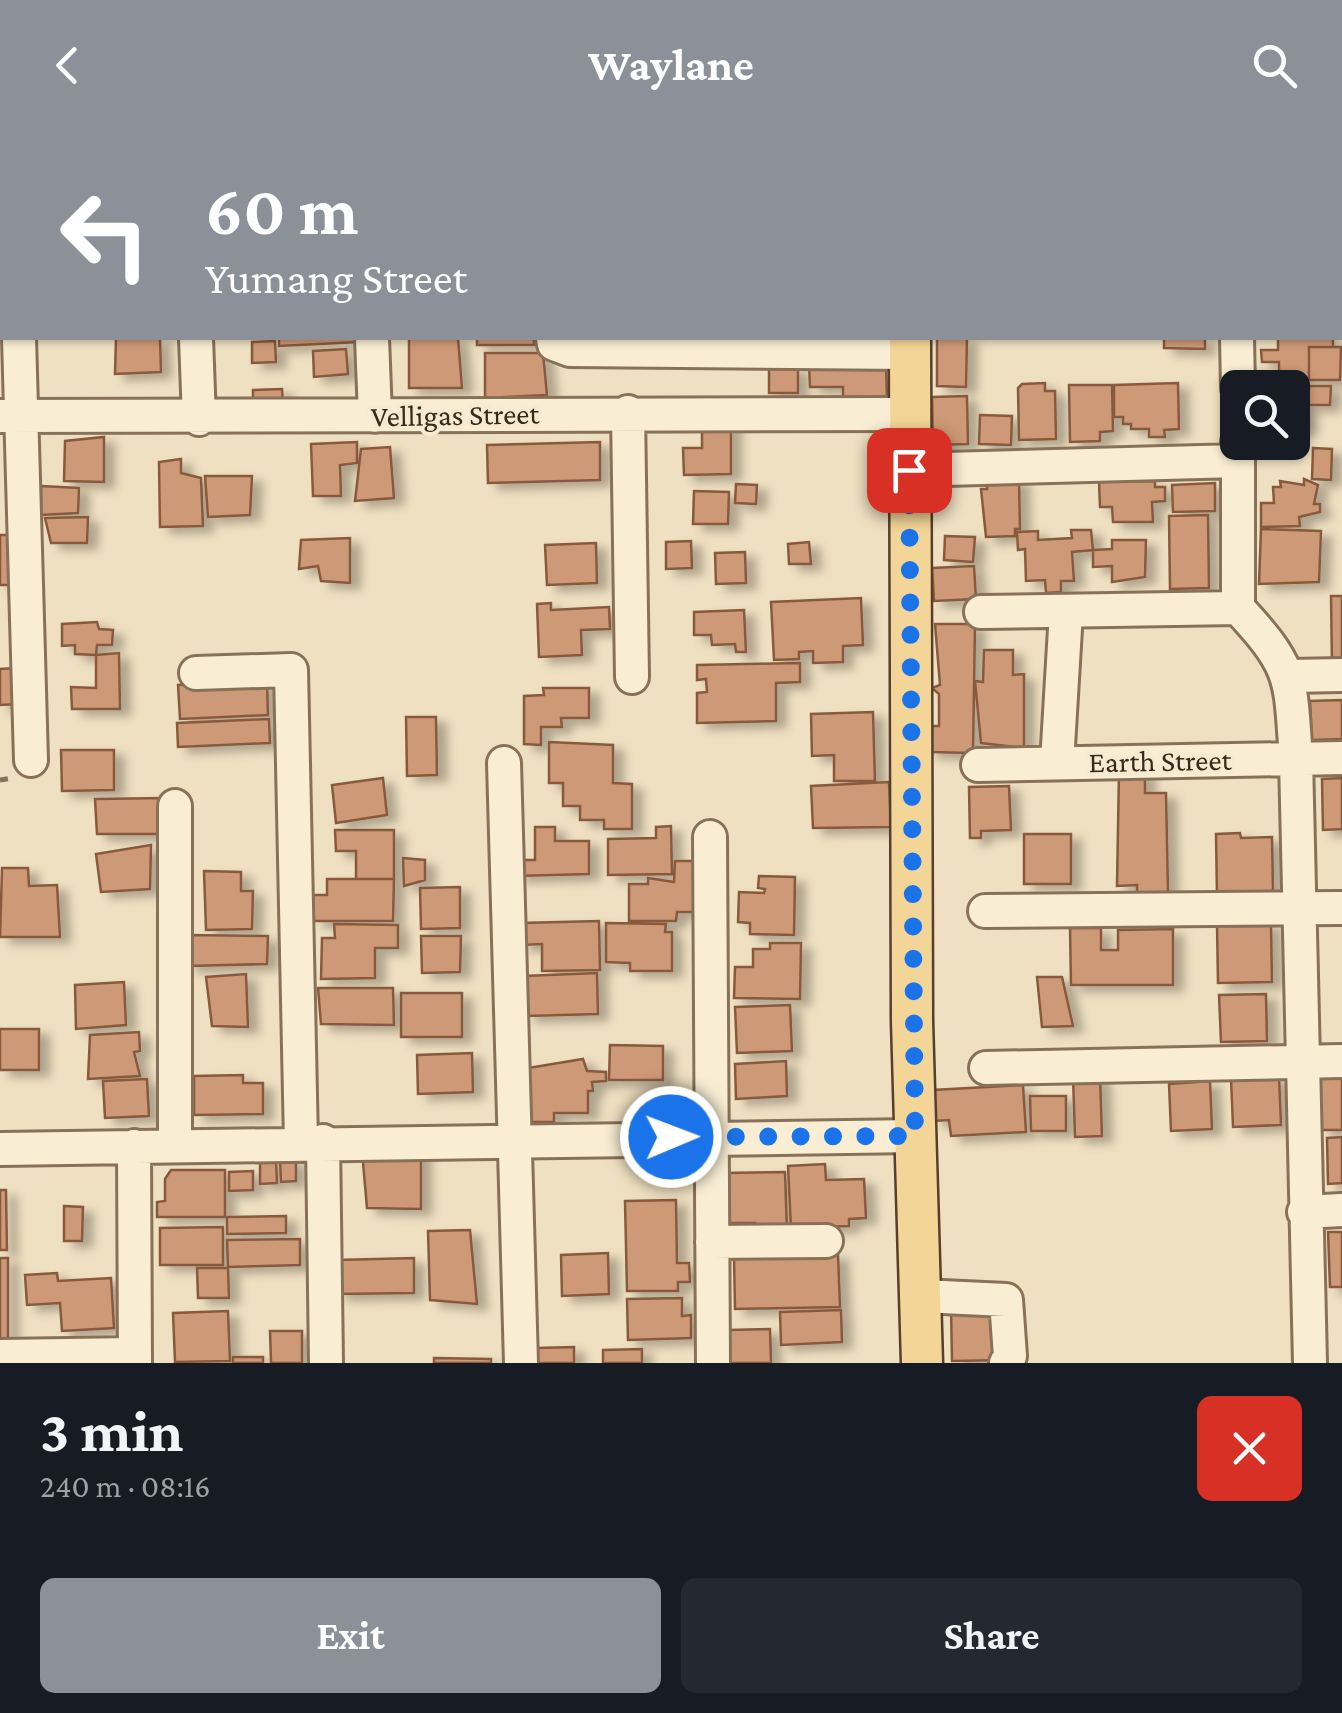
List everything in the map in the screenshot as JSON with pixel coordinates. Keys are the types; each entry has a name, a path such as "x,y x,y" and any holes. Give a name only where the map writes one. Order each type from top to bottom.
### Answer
{"main road":[{"path":"910,346 915,1136 922,1363"}],"street":[{"path":"18,340 11,416 30,760"},
{"path":"196,340 200,419"},
{"path":"372,340 375,416"},
{"path":"554,340 560,348 570,350 721,343 910,346"},
{"path":"1237,340 1238,370"},
{"path":"628,412 632,677"},
{"name":"Velligas Street","path":"11,416 200,419 628,412 910,414"},
{"path":"946,470 1220,453"},
{"path":"1238,460 1238,608 1274,646 1290,676 1296,758 1296,908 1310,1363"},
{"path":"981,612 1238,608"},
{"path":"1057,763 1066,612"},
{"path":"196,673 290,670 326,1363"},
{"path":"1290,676 1342,676"},
{"name":"Earth Street","path":"978,764 1342,758"},
{"path":"504,763 521,1363"},
{"path":"175,806 176,1145"},
{"path":"710,837 713,1363"},
{"path":"986,910 1342,908"},
{"path":"986,1068 1342,1061"},
{"path":"0,1149 312,1141 915,1136"},
{"path":"6,1358 135,1359 134,1146"},
{"path":"1304,1212 1342,1210"},
{"path":"712,1242 826,1241"},
{"path":"921,1296 1006,1300 1010,1356 1006,1363"}],"building":[{"path":"116,340 160,340 161,372 115,374"},
{"path":"279,340 359,340 359,342 279,346"},
{"path":"409,340 458,340 462,388 409,388"},
{"path":"477,340 534,340 534,345 477,345"},
{"path":"937,340 967,340 966,387 937,386"},
{"path":"1164,340 1205,340 1205,349 1164,348"},
{"path":"1278,340 1333,340 1333,347 1309,347 1309,370 1279,370 1279,362 1262,362 1261,350 1278,350"},
{"path":"275,341 276,362 252,363 252,342"},
{"path":"1309,347 1341,347 1340,380 1310,380"},
{"path":"346,349 348,374 314,377 313,351"},
{"path":"485,353 543,353 547,395 485,398"},
{"path":"886,361 887,402 843,403 843,387 810,387 809,363"},
{"path":"769,367 798,367 798,393 769,393"},
{"path":"1045,383 1045,391 1055,391 1056,439 1019,440 1018,388 1022,384"},
{"path":"1178,383 1179,429 1164,430 1165,437 1149,437 1149,429 1131,429 1131,424 1123,424 1123,417 1114,417 1114,385"},
{"path":"1069,385 1112,385 1113,431 1100,432 1100,441 1070,442"},
{"path":"1310,386 1331,386 1330,405 1310,405"},
{"path":"282,389 283,404 253,405 253,390"},
{"path":"967,396 968,444 933,445 932,397"},
{"path":"980,415 1012,416 1011,445 979,444"},
{"path":"702,423 731,423 731,474 684,475 683,448 702,448"},
{"path":"104,437 104,482 64,481 65,441"},
{"path":"357,442 357,463 340,465 341,496 313,496 311,444"},
{"path":"600,442 600,480 488,483 487,445"},
{"path":"390,447 394,498 355,501 361,449"},
{"path":"1313,448 1332,449 1331,480 1312,479"},
{"path":"181,459 181,473 201,478 203,526 160,527 159,462"},
{"path":"205,476 252,476 250,515 208,517"},
{"path":"987,479 1019,479 1020,529 1015,529 1015,536 986,537 981,489 987,489"},
{"path":"1304,479 1318,485 1314,504 1320,504 1320,512 1299,517 1300,526 1261,527 1261,503 1274,503 1273,487 1281,487 1280,481 1304,485"},
{"path":"1155,481 1155,487 1165,487 1165,501 1152,502 1153,522 1113,522 1112,507 1100,507 1099,482"},
{"path":"1215,483 1215,511 1173,512 1172,485"},
{"path":"736,484 757,485 756,504 735,503"},
{"path":"41,486 79,488 78,513 41,515"},
{"path":"694,491 729,492 728,524 693,524"},
{"path":"1208,515 1209,588 1170,589 1169,516"},
{"path":"88,517 87,543 51,543 45,518"},
{"path":"1261,529 1321,531 1319,582 1259,584"},
{"path":"1071,530 1091,530 1093,550 1072,552 1074,581 1061,581 1061,592 1046,593 1045,580 1026,581 1025,549 1018,550 1017,532 1038,531 1038,540 1072,538"},
{"path":"0,535 20,535 12,585 0,585"},
{"path":"945,536 975,537 973,562 944,560"},
{"path":"350,538 350,583 321,581 318,566 299,569 301,540"},
{"path":"1112,540 1146,540 1145,577 1112,582 1112,566 1093,567 1093,550 1112,549"},
{"path":"691,541 692,568 666,569 666,542"},
{"path":"809,542 811,564 789,564 788,544"},
{"path":"596,543 597,583 547,585 545,545"},
{"path":"745,552 746,583 716,584 715,553"},
{"path":"974,566 976,599 934,601 932,568"},
{"path":"1331,596 1342,596 1342,665 1332,665"},
{"path":"861,598 863,645 843,646 843,662 813,663 813,651 799,652 799,659 774,660 771,602"},
{"path":"551,603 551,610 609,607 610,629 581,630 582,655 539,657 537,604"},
{"path":"744,610 746,652 736,652 735,644 712,645 711,635 694,635 694,612"},
{"path":"97,622 99,629 113,630 112,645 97,645 96,655 75,654 75,645 62,646 62,624"},
{"path":"935,624 975,624 973,753 928,752 929,726 939,726 939,694 932,688 940,685"},
{"path":"984,650 1013,650 1013,675 1024,674 1024,748 981,743 975,681 983,682"},
{"path":"119,653 120,709 72,709 71,687 96,688 96,655"},
{"path":"800,663 800,682 776,683 776,721 697,723 697,693 707,692 706,679 697,680 697,665"},
{"path":"17,668 19,704 0,705 0,669"},
{"path":"267,681 268,715 180,719 178,685"},
{"path":"543,688 589,688 589,718 561,718 562,727 541,727 541,745 524,744 524,696 544,695"},
{"path":"1342,700 1342,739 1312,740 1310,701"},
{"path":"873,712 875,781 834,781 834,755 812,756 811,714"},
{"path":"406,717 436,717 437,775 407,776"},
{"path":"269,719 270,743 178,747 177,723"},
{"path":"549,742 613,745 613,783 632,784 632,829 604,829 604,820 580,820 580,806 563,806 563,783 549,783"},
{"path":"61,750 114,750 114,790 62,791"},
{"path":"1145,770 1145,793 1166,793 1168,892 1137,893 1137,885 1117,886 1119,771"},
{"path":"383,778 387,815 336,823 332,785"},
{"path":"1342,778 1342,829 1323,830 1322,779"},
{"path":"889,782 891,827 813,828 811,786"},
{"path":"1009,786 1011,830 981,831 981,838 970,838 969,787"},
{"path":"166,798 166,834 97,834 95,799"},
{"path":"671,826 672,874 608,875 608,839 656,838 656,827"},
{"path":"535,827 555,827 555,841 589,841 589,874 516,876 516,860 535,860"},
{"path":"335,830 394,830 394,879 356,879 356,851 336,851"},
{"path":"1240,833 1241,838 1272,837 1273,891 1217,897 1216,834"},
{"path":"1024,834 1071,834 1071,884 1024,884"},
{"path":"151,845 150,889 101,892 96,854"},
{"path":"403,858 425,860 425,880 404,886"},
{"path":"675,861 700,861 700,912 677,912 676,921 629,921 629,884 648,884 648,878 674,882"},
{"path":"2,868 28,868 29,886 57,885 60,937 0,937"},
{"path":"204,871 241,872 241,891 253,891 252,929 206,930"},
{"path":"759,876 795,877 794,935 750,934 750,923 738,922 739,892 764,893 765,889 758,888"},
{"path":"327,879 394,879 393,921 314,921 313,895 327,895"},
{"path":"460,887 460,928 421,929 420,888"},
{"path":"599,921 600,970 542,971 542,944 520,945 520,923"},
{"path":"606,923 666,924 665,932 672,932 672,971 630,971 630,963 606,962"},
{"path":"1271,923 1272,982 1218,983 1217,924"},
{"path":"334,924 398,925 398,948 375,948 375,978 321,979 322,938 335,938"},
{"path":"1070,928 1101,928 1101,950 1118,950 1118,930 1173,929 1173,985 1071,985"},
{"path":"188,935 268,936 267,964 187,966"},
{"path":"421,936 461,936 460,972 422,973"},
{"path":"770,943 801,943 800,999 734,998 735,967 753,967 753,949 770,949"},
{"path":"597,973 598,1014 526,1016 525,976"},
{"path":"246,974 248,1027 212,1026 206,977"},
{"path":"1037,977 1062,977 1073,1026 1042,1027"},
{"path":"124,982 126,1025 76,1029 75,985"},
{"path":"318,988 393,988 394,1025 321,1024"},
{"path":"401,993 462,993 462,1037 401,1037"},
{"path":"1266,994 1267,1041 1221,1042 1219,995"},
{"path":"790,1005 792,1051 737,1053 735,1007"},
{"path":"0,1029 39,1029 39,1070 0,1070"},
{"path":"139,1032 140,1051 134,1052 140,1076 88,1079 90,1035"},
{"path":"610,1045 663,1046 663,1080 609,1080"},
{"path":"472,1053 473,1092 418,1094 417,1055"},
{"path":"583,1059 587,1071 606,1072 606,1081 592,1082 593,1091 588,1091 588,1113 554,1113 554,1122 525,1122 516,1070"},
{"path":"786,1061 787,1096 736,1099 735,1064"},
{"path":"243,1075 243,1083 263,1083 263,1114 194,1115 194,1076"},
{"path":"1100,1076 1102,1136 1075,1137 1073,1077"},
{"path":"1279,1076 1281,1125 1233,1127 1231,1078"},
{"path":"1320,1078 1342,1078 1342,1130 1321,1130"},
{"path":"147,1079 149,1116 105,1118 103,1081"},
{"path":"1210,1081 1212,1129 1171,1131 1169,1084"},
{"path":"1023,1085 1026,1132 951,1136 949,1120 934,1121 933,1090"},
{"path":"1030,1096 1066,1096 1066,1131 1031,1131"},
{"path":"1342,1137 1342,1183 1328,1184 1327,1138"},
{"path":"421,1150 421,1209 367,1208 362,1151"},
{"path":"260,1159 276,1159 277,1183 260,1184"},
{"path":"296,1159 296,1181 281,1182 280,1160"},
{"path":"825,1164 826,1180 864,1179 866,1218 849,1219 849,1226 791,1228 788,1166"},
{"path":"171,1170 225,1170 225,1217 157,1217 157,1202 165,1201 165,1179"},
{"path":"253,1171 253,1190 229,1191 229,1172"},
{"path":"785,1172 787,1231 755,1232 755,1223 724,1223 723,1173"},
{"path":"0,1190 6,1190 7,1250 0,1250"},
{"path":"676,1200 677,1263 689,1263 690,1282 678,1282 678,1291 627,1291 625,1201"},
{"path":"64,1206 83,1207 82,1241 64,1241"},
{"path":"286,1216 286,1233 227,1234 227,1217"},
{"path":"223,1227 223,1265 160,1265 160,1228"},
{"path":"470,1230 477,1304 430,1300 428,1231"},
{"path":"1328,1232 1342,1232 1342,1287 1330,1287"},
{"path":"300,1239 300,1265 228,1267 227,1240"},
{"path":"608,1253 609,1294 562,1296 561,1255"},
{"path":"838,1254 840,1307 735,1309 734,1256"},
{"path":"0,1258 8,1258 8,1346 0,1346"},
{"path":"414,1258 414,1293 337,1294 337,1260"},
{"path":"197,1268 228,1268 229,1298 198,1298"},
{"path":"57,1273 58,1281 111,1278 114,1328 62,1331 60,1303 27,1305 25,1275"},
{"path":"682,1298 682,1316 691,1315 691,1338 628,1340 627,1299"},
{"path":"1004,1305 1006,1360 952,1361 951,1306"},
{"path":"841,1310 842,1342 781,1345 780,1312"},
{"path":"228,1311 230,1361 175,1362 173,1313"},
{"path":"770,1329 771,1363 730,1363 729,1330"},
{"path":"270,1331 302,1331 302,1363 271,1363"},
{"path":"574,1347 574,1363 538,1363 537,1348"},
{"path":"642,1349 642,1363 603,1363 603,1350"},
{"path":"233,1357 263,1357 263,1363 233,1363"},
{"path":"434,1358 491,1359 491,1363 434,1363"}],"route":[{"path":"671,1137 915,1136 909,470"}]}
